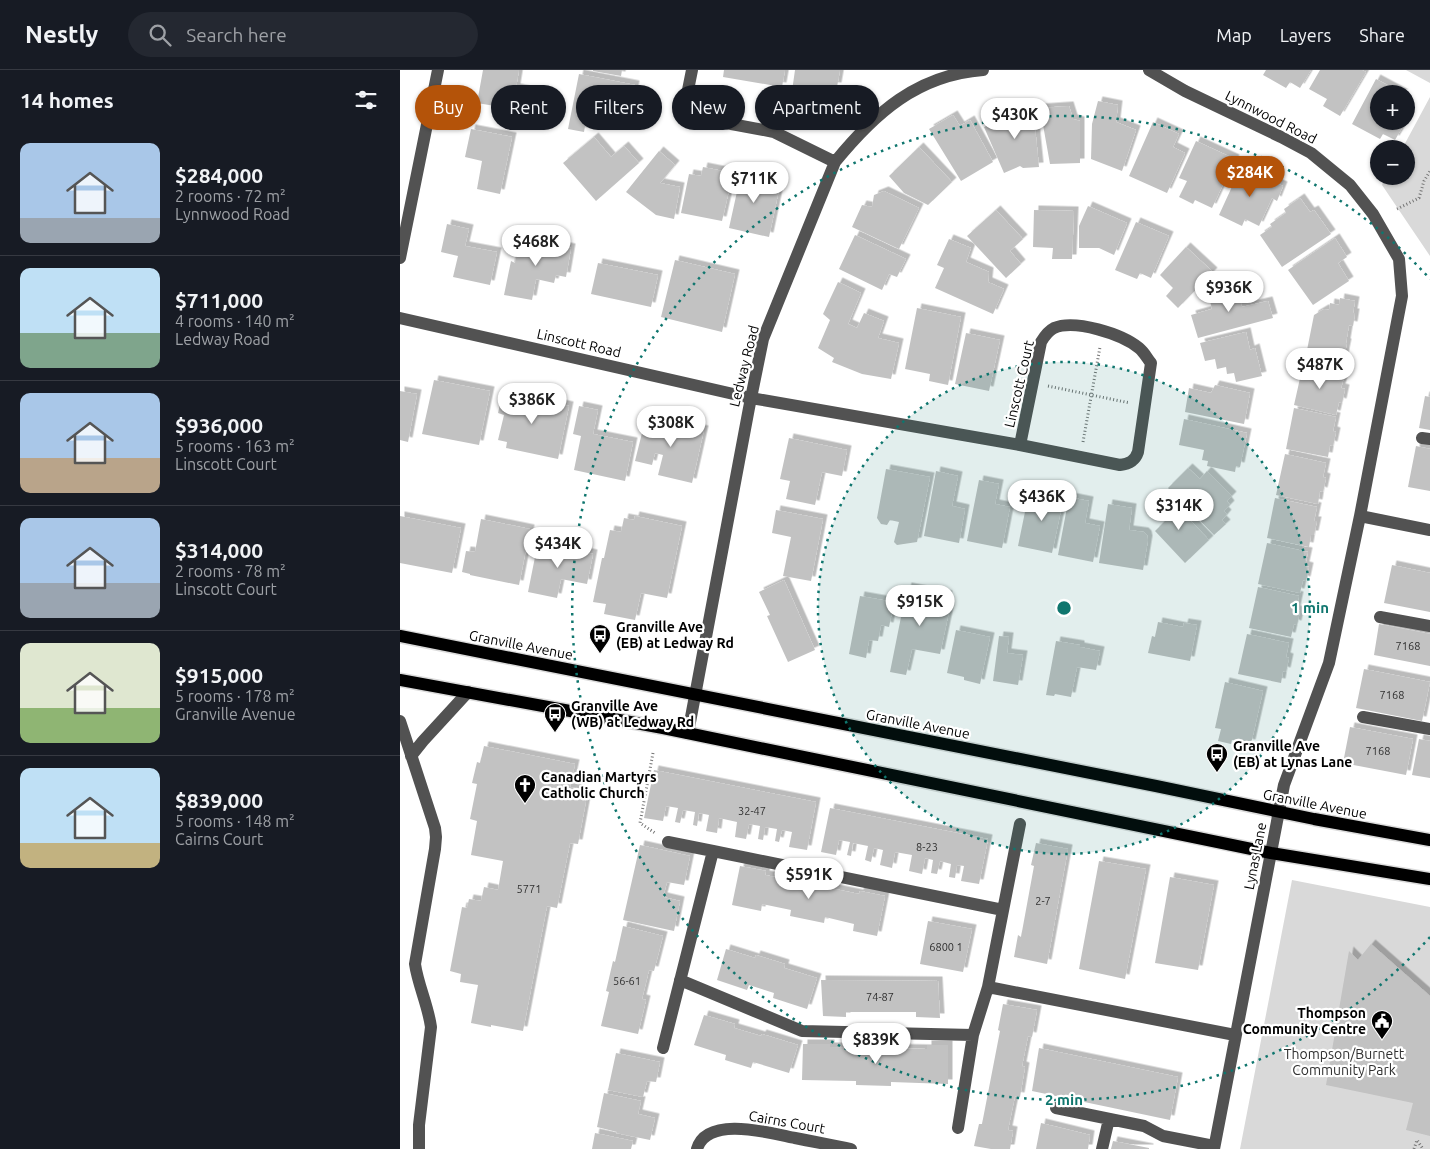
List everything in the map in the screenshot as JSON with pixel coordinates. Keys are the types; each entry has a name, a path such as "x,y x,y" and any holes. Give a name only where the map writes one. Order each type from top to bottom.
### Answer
{"main road":[{"name":"Granville Avenue","path":"400,636 1279,812 1430,840"},
{"path":"400,680 688,733 1271,853 1430,879"}],"street":[{"path":"400,258 438,70"},
{"path":"692,70 683,115 774,132 835,162"},
{"name":"Ledway Road","path":"688,733 763,339 835,162 854,139 910,92 929,82 952,75 983,70"},
{"name":"Lynnwood Road","path":"1149,70 1185,91 1281,137 1311,154 1350,185 1373,214 1399,259"},
{"name":"Lynas Lane","path":"1214,1148 1284,785 1329,663 1360,516 1402,296 1399,259"},
{"name":"Linscott Road","path":"400,318 751,398"},
{"name":"Linscott Court","path":"751,398 1020,445 1120,465 1131,462 1138,452 1151,363 1141,349 1128,340 1102,331 1073,325 1053,328 1041,342 1020,445"},
{"path":"1360,516 1430,530"},
{"path":"1380,617 1430,626"},
{"path":"411,756 468,692"},
{"path":"1363,716 1430,729"},
{"path":"400,721 435,828 436,837 415,964 416,974 430,1016 431,1027 419,1126 419,1149"},
{"path":"958,1128 973,1035 988,987 1020,824"},
{"path":"668,842 1003,910"},
{"path":"663,1048 713,851"},
{"path":"680,980 802,1031 973,1035"},
{"path":"988,987 1235,1035"},
{"path":"1056,1108 1144,1126 1163,1136 1214,1148"},
{"path":"1102,1149 1109,1119"},
{"name":"Cairns Court","path":"697,1149 699,1141 715,1132 729,1129 748,1129 851,1149"}],"path":[{"path":"1397,209 1419,198 1424,181 1430,171"},
{"path":"1080,457 1102,331"},
{"path":"1033,382 1145,406"},
{"path":"654,753 640,822 668,842"},
{"path":"1414,1149 1417,1140 1423,1149"}],"green space":[{"path":"1406,70 1430,70 1430,83"},
{"path":"1430,97 1430,256 1382,185 1415,185 1415,140 1407,140 1412,130 1415,130 1415,125"},
{"name":"Thompson/Burnett Community Park","path":"1292,880 1430,907 1430,1149 1240,1149"}],"building":[{"path":"483,70 519,70 516,85 491,85 491,105 481,104 480,85"},
{"path":"593,70 622,70 621,76"},
{"path":"724,70 785,70 782,85 770,85 723,77"},
{"path":"795,70 840,70 837,85 793,85"},
{"path":"1266,70 1311,70 1300,88 1290,82 1286,88 1263,75"},
{"path":"1320,70 1362,70 1366,72 1340,116 1323,106 1327,99 1309,89"},
{"path":"579,74 635,85 577,85"},
{"path":"1376,79 1387,85 1373,85"},
{"path":"576,89 576,130 584,130 584,132 568,129"},
{"path":"1370,90 1370,130 1401,130 1395,140 1383,134 1380,139 1352,124"},
{"path":"1098,101 1118,105 1116,122 1136,130 1122,171 1091,159 1092,124"},
{"path":"1069,106 1073,119 1080,121 1080,163 1050,164 1040,108"},
{"path":"1033,107 1039,167 1023,168 1020,166 1004,173 984,127 1007,117 1006,111"},
{"path":"953,115 960,126 970,120 993,162 961,181 929,129"},
{"path":"1153,122 1179,134 1173,147 1185,153 1167,193 1129,176"},
{"path":"471,130 512,137 500,194 477,189 482,161 465,157"},
{"path":"594,137 611,157 624,146 639,163 596,201 563,163"},
{"path":"1196,141 1235,159 1212,208 1195,200 1193,204 1179,197 1187,181 1179,178"},
{"path":"919,147 952,182 928,205 904,193 889,176"},
{"path":"659,151 675,165 660,183 680,187 674,219 656,215 626,192"},
{"path":"703,167 733,173 722,221 681,213 689,174 701,176"},
{"path":"1241,167 1283,186 1277,201 1272,198 1259,226 1245,219 1242,226 1219,215"},
{"path":"742,169 764,174 763,181 780,185 769,237 729,228"},
{"path":"884,191 919,208 899,249 852,227 862,205 872,207 874,195"},
{"path":"1300,198 1310,212 1314,210 1331,234 1282,267 1260,235 1272,227 1270,224 1286,213 1284,209"},
{"path":"1088,206 1127,223 1114,255 1099,248 1079,248 1079,226"},
{"path":"996,210 1023,239 1010,251 1021,264 1006,278 967,236"},
{"path":"1034,210 1074,211 1072,259 1052,259 1053,248 1033,247"},
{"path":"1136,222 1169,236 1151,278 1140,273 1137,279 1115,270"},
{"path":"447,224 469,229 465,246 497,252 490,285 453,277 458,256 441,252"},
{"path":"855,235 906,259 897,277 889,274 882,290 839,269"},
{"path":"520,238 571,248 566,277 556,275 554,283 536,279 532,300 504,295 511,261 515,263"},
{"path":"1335,238 1347,257 1338,263 1349,281 1313,305 1288,270"},
{"path":"949,239 971,248 966,262 989,272 988,282 1004,289 993,314 935,288 944,268 937,265"},
{"path":"1186,247 1213,272 1178,308 1166,296 1173,288 1160,275"},
{"path":"675,260 735,274 722,332 661,317"},
{"path":"598,263 658,275 651,307 591,294"},
{"path":"838,282 861,293 848,324 857,328 864,313 884,321 878,338 899,343 891,379 862,374 832,362 834,358 818,348 830,320 823,314"},
{"path":"1236,286 1242,307 1268,301 1273,318 1198,338 1191,315 1212,309 1208,293"},
{"path":"1340,298 1355,301 1353,326 1349,325 1342,367 1305,360 1314,315 1324,309 1329,310 1330,303 1339,305"},
{"path":"917,308 961,317 948,385 929,381 930,374 905,369"},
{"path":"1246,332 1250,350 1255,348 1262,376 1236,382 1234,373 1227,374 1226,367 1217,369 1215,359 1205,361 1200,343"},
{"path":"966,333 1000,340 989,391 955,384"},
{"path":"1303,365 1345,374 1341,388 1345,389 1342,403 1339,402 1336,415 1294,405"},
{"path":"434,380 490,391 479,445 422,434"},
{"path":"1215,385 1250,393 1244,424 1185,412 1189,388 1211,393"},
{"path":"400,391 417,394 408,442 400,440"},
{"path":"503,391 569,406 558,459 506,448 507,442 498,440 504,415 498,413"},
{"path":"1425,396 1430,397 1430,430 1419,428"},
{"path":"579,406 598,410 593,434 633,442 625,481 574,470 581,436 573,434"},
{"path":"1294,408 1336,417 1333,431 1336,432 1333,446 1330,445 1328,457 1286,449"},
{"path":"646,417 704,430 692,483 658,475 663,455 655,453 652,465 635,461"},
{"path":"1184,419 1247,433 1240,467 1236,466 1235,472 1207,466 1208,461 1202,460 1204,450 1179,445"},
{"path":"789,438 847,450 842,476 822,472 815,505 786,499 790,481 780,479"},
{"path":"1416,446 1430,449 1430,491 1408,487"},
{"path":"1285,454 1326,463 1323,477 1326,478 1323,492 1320,491 1318,504 1276,495"},
{"path":"1188,468 1200,479 1207,471 1232,496 1227,501 1230,505 1224,511 1227,514 1222,520 1226,524 1214,535 1168,488"},
{"path":"886,469 930,477 917,542 897,545 894,542 899,522 890,520 887,525 881,524 877,518"},
{"path":"936,471 958,476 952,506 965,509 959,543 924,536"},
{"path":"979,480 999,484 995,504 1010,507 1002,548 967,541"},
{"path":"1037,490 1064,496 1052,553 1018,546 1026,507 1033,509"},
{"path":"1069,497 1089,501 1085,523 1100,526 1093,562 1058,555"},
{"path":"1168,497 1209,540 1185,563 1155,531 1165,521 1154,509"},
{"path":"1275,498 1317,507 1314,521 1317,521 1314,535 1311,535 1309,547 1267,538"},
{"path":"1108,504 1132,508 1129,530 1144,532 1147,535 1148,540 1143,570 1099,563"},
{"path":"776,510 823,519 811,581 783,576 791,537 772,533"},
{"path":"400,516 461,528 452,573 400,563"},
{"path":"635,516 682,526 667,598 641,593 635,620 604,614 606,604 593,602 610,530 621,532 624,518 634,520"},
{"path":"481,519 530,529 519,585 462,572 466,551 475,552"},
{"path":"538,542 593,554 587,584 561,579 557,598 528,592"},
{"path":"1267,543 1308,552 1305,566 1309,567 1306,581 1303,580 1300,593 1258,584"},
{"path":"1392,565 1430,573 1430,612 1384,603"},
{"path":"784,580 815,650 788,662 767,616 770,615 759,592"},
{"path":"907,587 948,595 945,606 950,607 940,654 912,649 906,675 890,672"},
{"path":"1258,587 1299,596 1296,610 1300,611 1297,625 1294,624 1291,637 1249,628"},
{"path":"860,596 894,602 889,627 881,625 878,641 869,640 866,658 849,654"},
{"path":"1158,622 1183,627 1184,623 1197,625 1190,661 1148,653 1152,636 1155,637"},
{"path":"1379,624 1430,634 1430,666 1374,655"},
{"path":"956,630 990,637 980,684 964,680 964,677 947,673"},
{"path":"1247,634 1289,643 1286,657 1289,658 1286,672 1283,671 1281,683 1238,674"},
{"path":"999,636 1009,637 1007,653 1023,655 1018,685 993,681"},
{"path":"1056,641 1100,651 1096,670 1077,667 1071,697 1055,694 1054,696 1046,695"},
{"path":"1364,669 1430,682 1422,721 1356,708"},
{"path":"1225,682 1263,691 1251,744 1232,740 1231,744 1218,741 1221,729 1215,728"},
{"path":"1350,727 1413,739 1406,775 1343,763"},
{"path":"1419,739 1430,741 1430,778 1412,775"},
{"path":"484,746 575,764 570,787 580,789 578,799 586,801 578,844 570,843 557,908 547,906 523,1031 471,1023 478,985 460,982 461,974 450,971 462,907 467,908 469,899 481,901 484,887 498,890 503,861 471,855 477,821 470,819 477,784 472,783 477,762 480,763"},
{"path":"654,770 816,802 807,850 789,847 792,832 782,830 779,842 775,841 777,829 765,827 763,840 758,839 760,826 749,824 746,839 735,837 737,822 719,818 717,833 706,831 709,815 699,813 697,826 693,825 695,812 683,810 680,823 675,822 678,808 666,806 663,821 644,818"},
{"path":"830,808 988,839 979,884 961,881 964,866 957,865 955,878 949,877 951,864 940,861 937,874 931,873 933,860 925,858 922,874 909,871 912,855 895,852 892,868 880,865 883,850 874,848 871,862 865,860 868,846 853,843 851,856 847,855 850,842 839,840 836,855 821,852"},
{"path":"1036,843 1068,849 1047,964 1014,957 1018,935 1021,937 1034,866 1031,865"},
{"path":"640,845 690,856 684,885 667,882 663,897 680,901 674,931 623,920"},
{"path":"1099,861 1146,869 1125,979 1079,969"},
{"path":"740,866 766,871 765,875 796,881 796,879 859,894 860,891 885,896 877,936 853,931 854,924 825,917 824,923 790,916 791,910 762,904 761,911 732,905"},
{"path":"1170,877 1214,885 1198,970 1155,963"},
{"path":"928,921 972,929 963,972 920,964"},
{"path":"623,926 663,936 654,971 649,970 642,999 646,1000 638,1034 601,1026 609,992 606,991"},
{"name":"Thompson Community Centre","path":"1371,944 1430,996 1430,1136 1406,1130 1413,1103 1326,1085 1349,951 1358,960"},
{"path":"726,949 755,958 756,955 785,964 784,968 817,978 807,1009 773,998 774,993 749,985 747,990 717,980"},
{"path":"821,980 938,981 940,1018 916,1017 916,1012 846,1012 846,1017 823,1016"},
{"path":"1003,1004 1037,1010 1032,1037 1028,1036 1022,1066 1025,1067 1020,1097 1015,1096 1008,1130 1013,1131 1010,1149 991,1149 974,1146 979,1124 982,1124 1000,1031 998,1030"},
{"path":"704,1015 735,1024 734,1028 798,1045 789,1073 753,1062 751,1068 725,1060 726,1055 694,1045"},
{"path":"803,1044 830,1044 830,1047 927,1049 927,1045 948,1045 948,1084 891,1082 891,1086 856,1085 856,1081 802,1080"},
{"path":"1039,1048 1178,1077 1170,1120 1032,1091"},
{"path":"616,1053 660,1062 656,1082 647,1081 643,1097 608,1090"},
{"path":"604,1093 641,1101 638,1114 655,1118 650,1140 597,1127"},
{"path":"1041,1123 1090,1135 1088,1149 1036,1149"},
{"path":"595,1133 633,1141 631,1149 592,1149"},
{"path":"1113,1141 1149,1148 1149,1149 1111,1149"}],"place":[{"name":"Granville Ave (EB) at Ledway Rd","path":"600,654"},
{"name":"Granville Ave (WB) at Ledway Rd","path":"555,733"},
{"name":"Granville Ave (EB) at Lynas Lane","path":"1217,773"},
{"name":"Canadian Martyrs Catholic Church","path":"525,804"},
{"name":"Thompson Community Centre","path":"1382,1040"}]}
